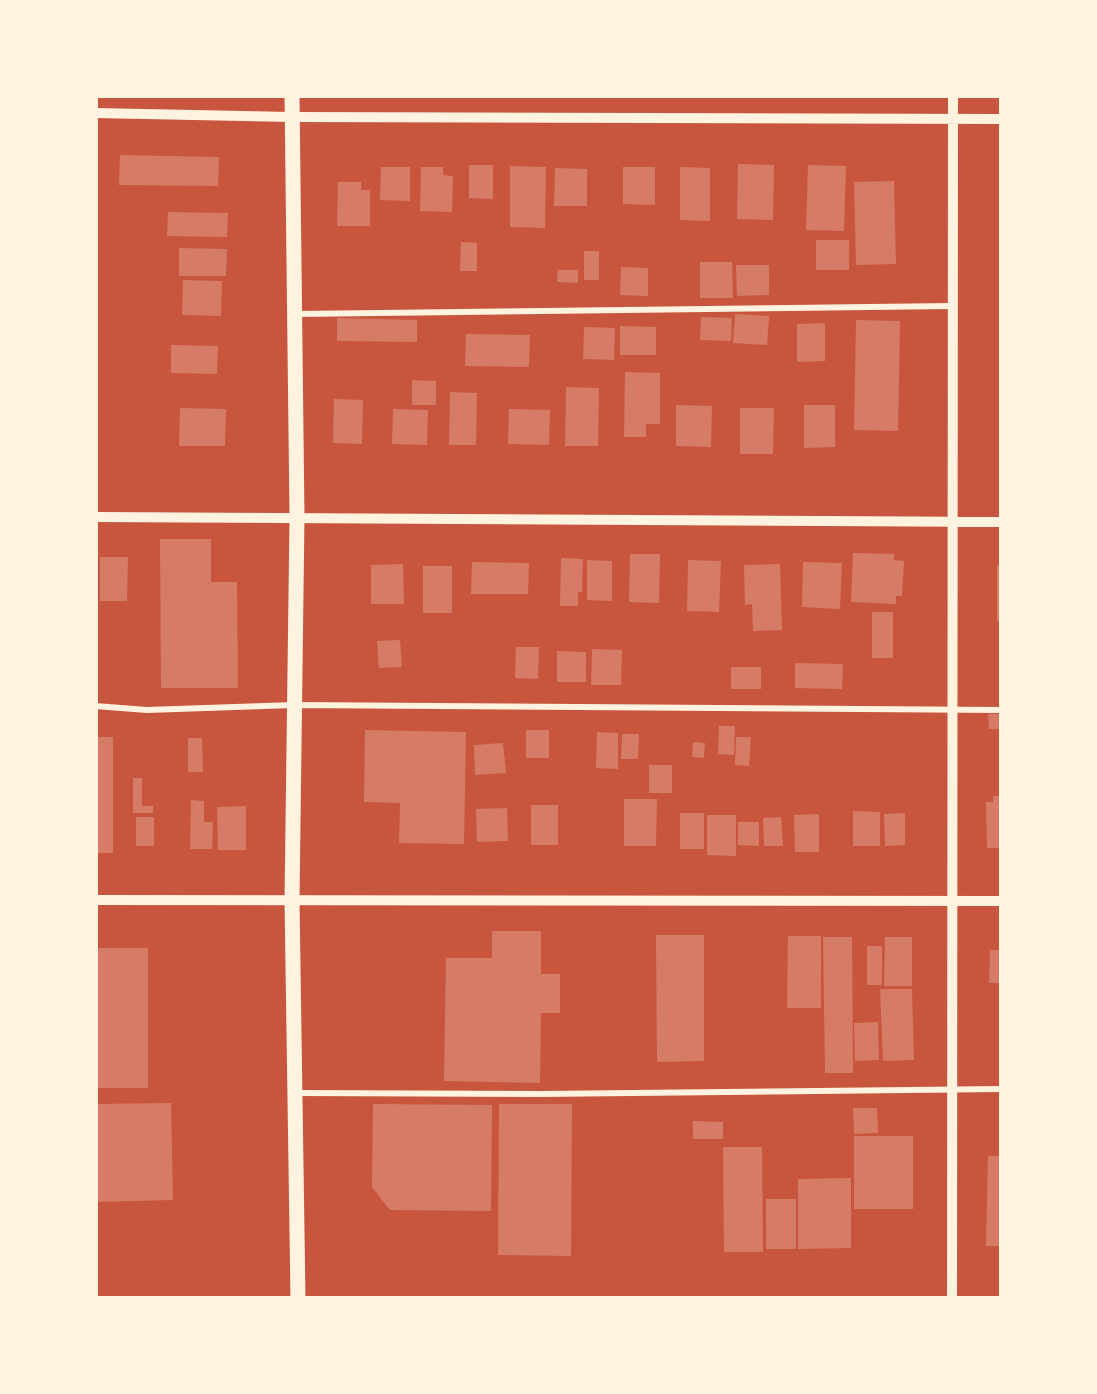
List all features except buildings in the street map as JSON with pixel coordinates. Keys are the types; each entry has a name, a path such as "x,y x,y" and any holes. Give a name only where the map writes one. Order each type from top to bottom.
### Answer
{"street":[{"path":"292,95 298,517 292,900 298,1299"},
{"path":"952,1299 954,95"},
{"path":"95,112 292,117 1002,119"},
{"path":"95,517 1002,522"},
{"path":"95,900 1002,901"}],"lane":[{"path":"296,314 953,306"},
{"path":"95,706 146,710 294,705 1002,710"},
{"path":"294,1093 1002,1089"}]}
